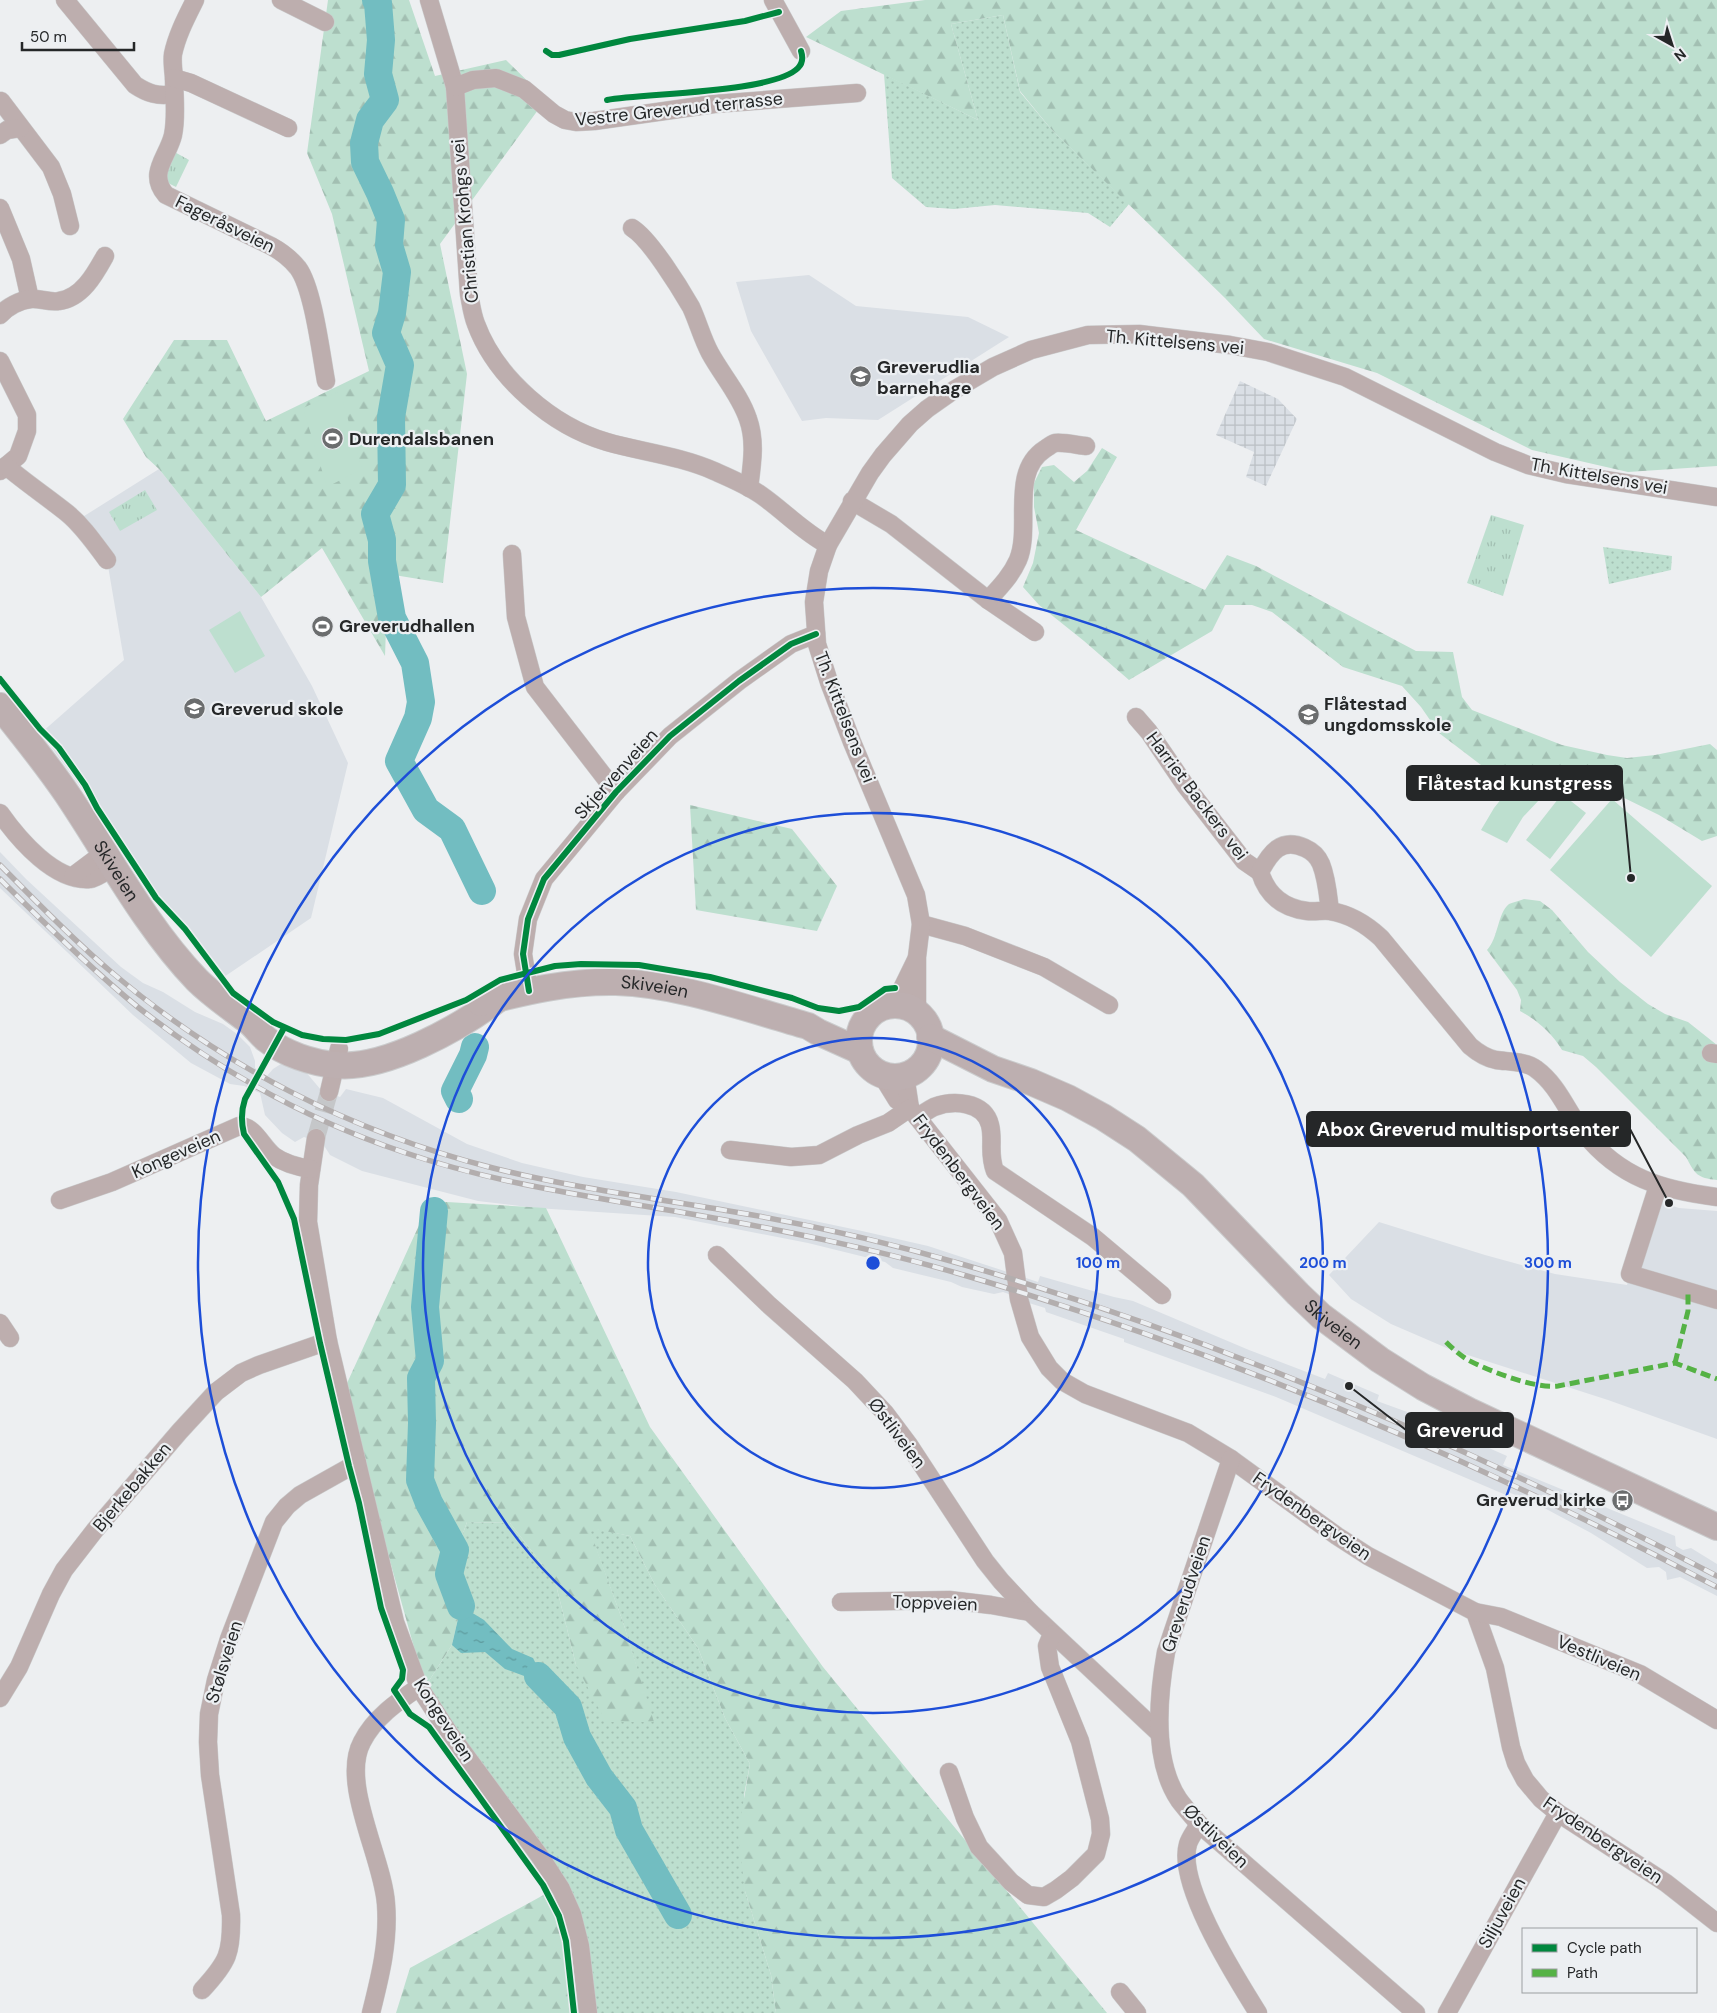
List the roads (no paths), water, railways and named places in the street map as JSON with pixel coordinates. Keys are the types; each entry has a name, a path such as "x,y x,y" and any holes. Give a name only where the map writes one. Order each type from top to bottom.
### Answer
{"main road":[{"name":"Skiveien","path":"0,706 51,772 156,930 177,957 214,995 249,1021 303,1044 338,1057 387,1040 470,1006 529,992 585,982 642,984 691,994 808,1026 860,1051"},
{"path":"878,1009 906,1009 926,1024 910,1062 867,1064 860,1051 859,1037 863,1024 869,1015 878,1009"},
{"name":"Skiveien","path":"808,1026 863,1024"},
{"name":"Skiveien","path":"910,1062 993,1069 1031,1082 1068,1098 1103,1117 1150,1149 1193,1185 1321,1316 1387,1364 1423,1387 1469,1412 1672,1508 1716,1526"}],"street":[{"path":"64,0 135,84 148,93 164,96 173,86 191,82 288,128"},
{"name":"Fageråsveien","path":"195,0 179,34 173,56 175,117 172,136 157,179 160,188 166,195 287,255 299,269 307,286 326,381"},
{"path":"281,0 325,22"},
{"name":"Christian Krohgs vei","path":"429,0 455,87 469,294 475,322 495,361 511,380 534,402 565,424 606,442 686,461 712,470 749,488 813,537 828,544"},
{"path":"773,0 801,51"},
{"name":"Vestre Greverud terrasse","path":"455,87 474,80 496,78 524,89 554,114 565,120 576,122 714,104 857,93"},
{"path":"1,101 51,167 62,194 70,226"},
{"path":"0,135 7,130 20,128"},
{"path":"0,208 21,259 30,298"},
{"path":"632,228 640,233 650,245 691,308 702,337 743,406 749,421 753,446 749,488"},
{"path":"0,315 9,307 30,298 58,302 74,295 96,274 105,256"},
{"name":"Th. Kittelsens vei","path":"906,1009 918,957 921,924 920,910 913,885 852,742 829,682 816,634 814,602 819,571 828,544 870,473 896,440 927,409 954,390 994,367 1031,350 1068,339 1107,333 1230,345 1268,352 1345,377 1495,452 1528,465 1566,474 1717,497"},
{"path":"0,361 27,415 27,431 24,445 18,456 3,469 68,514 83,529 107,560"},
{"path":"988,600 1007,579 1018,560 1023,539 1024,486 1029,468 1041,452 1055,443 1086,446"},
{"path":"852,501 891,524 988,600 1035,632"},
{"name":"Skjervenveien","path":"512,554 516,617 535,687 616,792"},
{"name":"Skjervenveien","path":"529,992 523,954 528,919 544,879 616,792 670,736 739,681 791,644 816,634"},
{"name":"Harriet Backers vei","path":"1136,718 1149,732 1185,785 1244,861 1260,872 1264,885 1274,898 1291,908 1308,911 1330,911 1368,926 1381,938 1470,1046 1478,1053 1494,1060 1515,1062 1534,1067 1548,1079 1584,1133 1611,1161 1631,1175 1658,1186 1685,1193 1717,1197"},
{"path":"0,813 22,840 49,866 63,874 73,876 109,859"},
{"name":"Harriet Backers vei","path":"1260,872 1268,857 1277,848 1294,843 1311,851 1320,862 1327,883 1330,911"},
{"path":"921,924 965,936 1044,967 1109,1005"},
{"name":"Th. Kittelsens vei","path":"906,1009 918,957"},
{"path":"329,1092 338,1057"},
{"name":"Frydenbergveien","path":"910,1062 897,1100 914,1112 998,1220 1007,1236 1013,1253 1023,1318 1030,1336 1049,1368 1062,1381 1085,1394 1188,1433 1231,1459 1322,1526 1368,1556 1475,1612 1495,1668 1511,1748 1525,1780 1541,1799 1558,1813 1666,1882 1717,1923"},
{"name":"Frydenbergveien","path":"910,1062 914,1112"},
{"path":"730,1150 792,1157 819,1155 858,1135 914,1112 954,1104 970,1104 982,1112 990,1124 990,1160 995,1171 1093,1237 1162,1295"},
{"name":"Kongeveien","path":"60,1200 112,1182 239,1126 251,1131 276,1158 294,1166 311,1170"},
{"name":"Kongeveien","path":"316,1138 311,1170 308,1222 328,1341 395,1622 419,1687 449,1733 541,1858 561,1890 572,1914 580,1946 588,2013"},
{"path":"1658,1186 1630,1274 1717,1300"},
{"name":"Østliveien","path":"717,1255 768,1304 855,1381 885,1413 909,1445 985,1561 1052,1634 1159,1733 1170,1782 1178,1800 1199,1824 1416,2013"},
{"path":"0,1323 10,1338"},
{"name":"Bjerkebakken","path":"0,1698 19,1667 51,1594 64,1570 95,1530 180,1431 216,1392 241,1373 259,1364 328,1341"},
{"name":"Greverudveien","path":"1159,1733 1166,1652 1231,1459"},
{"name":"Stølsveien","path":"202,1990 226,1962 232,1936 231,1915 210,1776 209,1714 216,1680 229,1639 274,1522 287,1506 300,1495 357,1463"},
{"name":"Toppveien","path":"841,1602 949,1600 1030,1612"},
{"name":"Vestliveien","path":"1475,1612 1501,1617 1640,1674 1717,1720"},
{"path":"949,1772 965,1818 979,1847 1010,1882 1028,1895 1044,1897 1056,1890 1072,1878 1096,1854 1101,1834 1100,1820 1080,1742 1050,1667 1047,1646 1052,1634"},
{"path":"371,2013 383,1966 386,1942 386,1905 380,1872 359,1799 356,1760 361,1743 373,1725 395,1704 419,1687"},
{"name":"Siljuveien","path":"1447,2013 1558,1813"},
{"path":"1199,1824 1188,1845 1188,1870 1211,1936 1258,2013"},
{"path":"1120,1992 1137,2013"}],"water":[{"path":"461,1606 484,1620 512,1649 533,1658 541,1674 535,1680 505,1669 485,1652 461,1653 452,1645"}],"waterway":[{"path":"376,0 378,3 381,40 378,74 385,100 370,120 364,143 365,162 391,220 389,245 397,272 392,313 386,333 400,365 391,417 392,485 375,514 382,540 382,561 392,618 415,663 421,702 418,718 399,761 426,810 452,829 482,891"},
{"path":"459,1099 455,1091 475,1047"},
{"path":"434,1211 425,1307 430,1361 421,1378 420,1480 429,1503 455,1550 449,1574 461,1606"},
{"path":"538,1676 568,1707 577,1737 599,1777 623,1808 629,1830 678,1915"}],"tunnel":[{"path":"316,1138 329,1092"}],"railway":[{"path":"0,865 81,945 152,1004 196,1036 242,1065 338,1115 440,1153 493,1168 583,1187 764,1217 822,1229 937,1257 1062,1295 1159,1328 1349,1402 1535,1485 1717,1576"},
{"path":"0,879 103,977 169,1031 265,1091 333,1125 403,1152 471,1172 575,1194 753,1225 825,1240 932,1266 1064,1306 1160,1339 1255,1375 1443,1453 1535,1496 1717,1587"}],"place":[{"name":"Greverudlia barnehage","path":"861,377"},
{"name":"Durendalsbanen","path":"333,439"},
{"name":"Greverudhallen","path":"323,626"},
{"name":"Greverud skole","path":"195,709"},
{"name":"Flåtestad ungdomsskole","path":"1308,714"},
{"name":"Flåtestad kunstgress","path":"1631,878"},
{"name":"Abox Greverud multisportsenter","path":"1669,1203"},
{"name":"Greverud","path":"1349,1386"},
{"name":"Greverud kirke","path":"1622,1500"}]}
